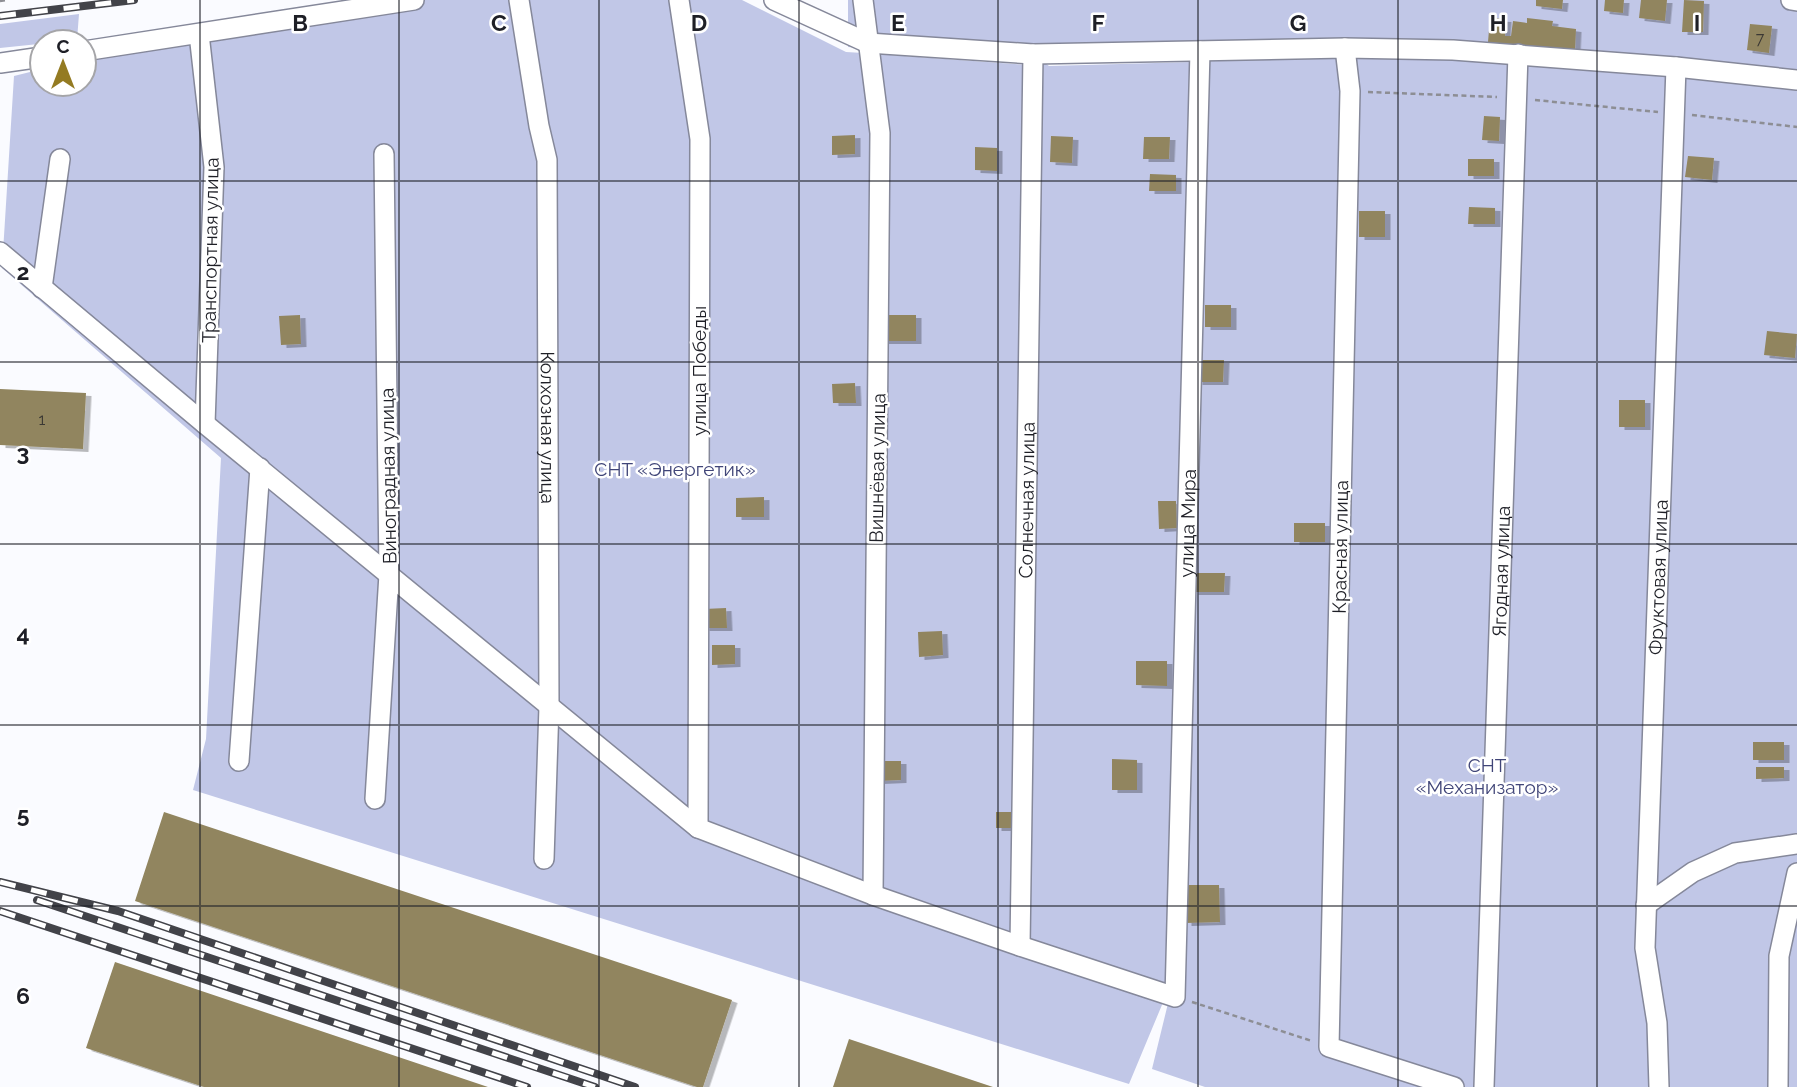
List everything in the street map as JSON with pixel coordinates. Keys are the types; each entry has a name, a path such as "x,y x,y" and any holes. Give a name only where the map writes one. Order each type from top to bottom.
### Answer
{"street":[{"path":"98,49 414,0"},
{"name":"Колхозная улица","path":"519,0 547,160 549,706 544,859"},
{"name":"улица Победы","path":"679,0 700,139 698,828"},
{"path":"774,0 868,43 1033,54 1345,48 1518,54 1797,80"},
{"path":"863,0 868,43"},
{"path":"1791,0 1797,1"},
{"name":"Транспортная улица","path":"199,34 214,167 205,424"},
{"name":"Вишнёвая улица","path":"868,43 880,133 873,895"},
{"name":"Красная улица","path":"1329,1047 1350,91 1345,48"},
{"name":"улица Мира","path":"1175,997 1200,51"},
{"name":"Солнечная улица","path":"1020,946 1033,54"},
{"name":"Ягодная улица","path":"1484,1087 1518,54"},
{"path":"0,63 28,59"},
{"name":"Фруктовая улица","path":"1659,1087 1657,1023 1645,948 1676,67"},
{"name":"Виноградная улица","path":"375,799 389,574 384,154"},
{"path":"42,288 60,159"},
{"path":"0,252 205,424 698,828 873,895 1175,997"},
{"path":"239,761 260,468"},
{"path":"1646,905 1693,872 1735,853 1797,844"},
{"path":"1778,1087 1779,956 1797,873"},
{"path":"1329,1047 1454,1087"}],"path":[{"path":"0,1 8,0"},
{"path":"1350,91 1517,98 1797,127"},
{"path":"1175,997 1329,1047"}],"green space":[{"path":"389,0 742,0 846,52 863,53 862,48 848,47 848,0 1797,0 1797,1087 1205,1087 1152,1069 1172,987 1193,57 1036,56 1049,66 1191,62 1169,988 1129,1084 193,790 206,739 221,458 2,268 14,76 28,72 28,98 98,98 98,55","holes":["870,45 1030,60 1028,65 877,54"]},
{"path":"79,14 78,28 28,28 28,45 0,48 0,24"}],"building":[{"path":"1536,0 1563,0 1562,9 1536,6"},
{"path":"1605,0 1624,0 1623,13 1604,11"},
{"path":"1641,0 1667,0 1665,21 1639,18"},
{"path":"1684,0 1704,1 1703,32 1682,32"},
{"path":"1490,18 1506,19 1505,36 1511,36 1513,21 1527,23 1527,18 1553,21 1552,26 1576,29 1575,50 1488,42"},
{"path":"1750,24 1772,26 1769,53 1747,50"},
{"path":"1484,116 1500,117 1499,141 1482,140"},
{"path":"855,135 855,154 832,155 832,136"},
{"path":"1051,136 1073,137 1072,163 1050,162"},
{"path":"1144,137 1170,137 1169,159 1143,159"},
{"path":"975,147 997,148 997,171 975,170"},
{"path":"1688,156 1714,158 1712,180 1685,177"},
{"path":"1468,159 1494,159 1494,176 1468,176"},
{"path":"1150,174 1176,175 1176,191 1149,191"},
{"path":"1469,207 1495,208 1495,224 1468,224"},
{"path":"1359,211 1385,211 1385,237 1359,237"},
{"path":"1205,305 1231,305 1231,327 1205,327"},
{"path":"300,315 301,344 281,345 279,316"},
{"path":"883,315 916,315 916,341 883,341"},
{"path":"1767,331 1797,334 1795,358 1764,355"},
{"path":"1197,360 1224,360 1223,382 1197,382"},
{"path":"855,383 856,403 833,403 832,384"},
{"path":"0,389 86,393 83,449 0,445"},
{"path":"1619,400 1645,400 1645,427 1619,427"},
{"path":"764,497 764,517 736,517 736,498"},
{"path":"1158,501 1176,501 1177,528 1159,529"},
{"path":"1294,523 1325,523 1325,542 1294,542"},
{"path":"1194,573 1225,573 1224,592 1193,592"},
{"path":"726,608 727,628 704,628 704,609"},
{"path":"942,631 943,655 919,657 918,632"},
{"path":"712,645 735,645 735,664 712,665"},
{"path":"1136,661 1167,661 1167,686 1136,685"},
{"path":"1753,742 1784,742 1784,760 1753,760"},
{"path":"1112,759 1137,760 1137,790 1112,790"},
{"path":"878,761 901,761 901,780 878,781"},
{"path":"1756,767 1784,767 1784,778 1756,779"},
{"path":"164,812 732,1000 703,1087 135,901"},
{"path":"996,812 1016,812 1016,828 996,828"},
{"path":"1185,885 1219,885 1220,922 1186,923"},
{"path":"115,962 488,1087 204,1087 86,1048"},
{"path":"849,1039 993,1087 833,1087"}],"railway":[{"path":"0,16 134,0"},
{"path":"0,882 118,911 635,1087"},
{"path":"37,900 595,1087"},
{"path":"0,911 527,1087"}],"park label":[{"name":"СНТ «Энергетик»","path":"675,469"},
{"name":"СНТ «Механизатор»","path":"1487,776"}]}
